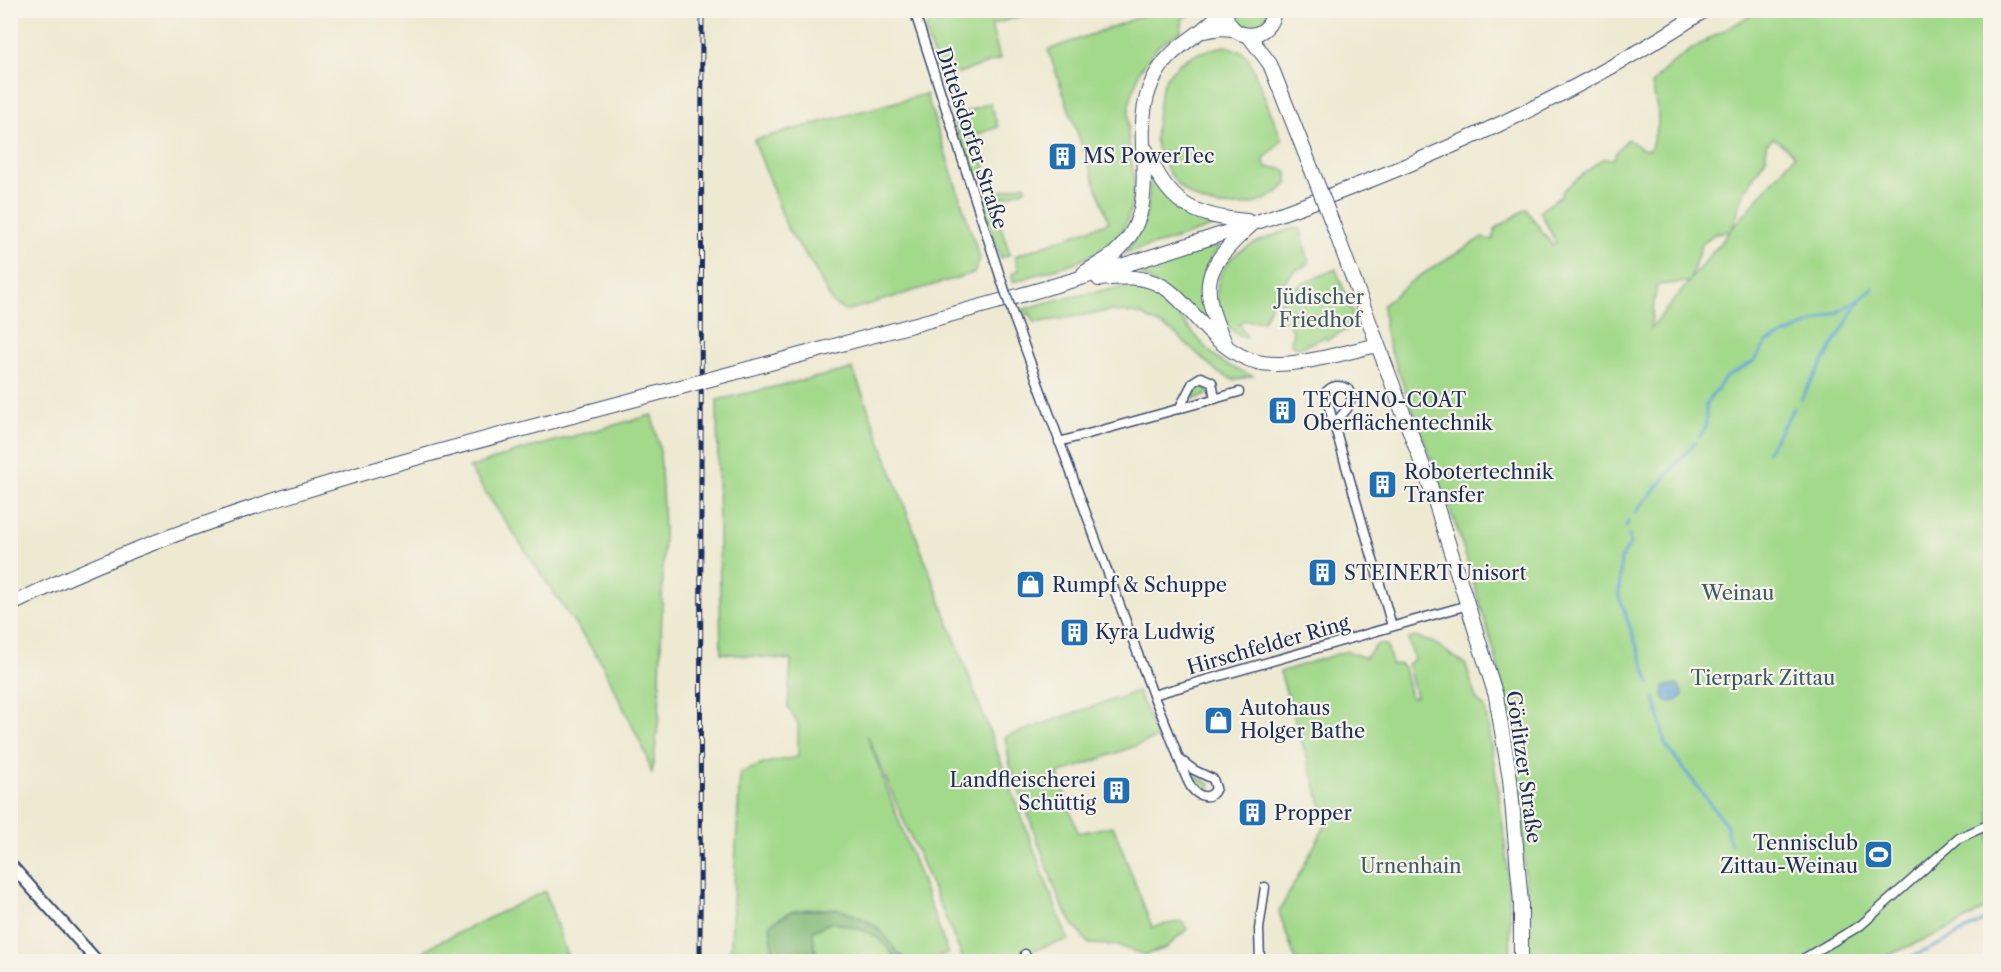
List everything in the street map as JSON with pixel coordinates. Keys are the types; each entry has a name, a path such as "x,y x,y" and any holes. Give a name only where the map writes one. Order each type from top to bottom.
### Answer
{"main road":[{"path":"1070,282 1113,254 1130,235 1141,213 1144,193 1142,118 1147,93 1159,69 1180,45 1201,31 1224,10 1233,29"},
{"path":"10,605 127,552 330,483 1070,282 1255,222 1413,163 1567,93 1705,10"},
{"path":"1248,35 1261,32 1266,28 1274,11"},
{"path":"1201,31 1220,28 1233,29 1248,35 1270,64"},
{"path":"1266,28 1270,64"},
{"name":"Görlitzer Straße","path":"1270,64 1430,485 1496,696 1504,741 1521,903 1521,962"},
{"path":"1142,139 1153,166 1178,201 1217,219 1255,222"},
{"path":"1226,345 1209,304 1208,283 1214,265 1228,246 1255,222"},
{"path":"1070,282 1122,277 1145,279 1162,286 1177,297 1216,339 1238,354 1256,362 1285,364 1378,345"}],"street":[{"name":"Dittelsdorfer Straße","path":"914,10 999,276 1059,442"},
{"path":"1179,409 1193,382 1201,377 1212,382 1215,399"},
{"path":"1179,759 1194,770 1213,779 1216,788 1213,795 1205,797 1193,790 1179,759 1059,442 1239,392"},
{"path":"1334,424 1392,626"},
{"name":"Hirschfelder Ring","path":"1153,695 1468,605"},
{"path":"1798,962 1861,925 1959,838 1990,824"},
{"path":"10,864 98,962"},
{"path":"1260,962 1259,929 1265,887"}],"green space":[{"path":"1034,10 1035,12 991,25 1000,59 941,79 925,31 932,17 926,11"},
{"path":"1159,10 1204,11 1183,17 1181,31 1158,46 1140,70 1129,105 1128,134 1135,187 1124,228 1106,249 1079,261 1013,282 1012,274 1019,270 1015,256 1109,222 1048,50"},
{"path":"1231,10 1268,11 1262,26 1247,30 1234,21"},
{"name":"Weinau","path":"1758,11 1990,11 1990,906 1955,926 1875,961 1525,961 1528,930 1513,732 1495,654 1460,537 1389,346 1383,305 1413,280 1481,238 1493,240 1495,229 1526,209 1552,245 1556,243 1540,211 1562,195 1562,191 1602,159 1613,159 1628,139 1642,149 1650,150 1658,125 1658,112 1652,85 1672,63 1686,53","holes":["1774,138 1795,155 1732,229 1745,190 1766,158 1766,144","1730,231 1690,280 1701,245 1715,233","1689,282 1650,329 1657,285"]},
{"path":"1226,46 1242,52 1249,59 1282,140 1264,159 1265,167 1283,169 1287,173 1287,184 1276,193 1259,202 1246,205 1214,205 1203,202 1183,190 1169,171 1156,144 1160,96 1167,76 1189,58"},
{"path":"926,94 980,259 974,273 846,311 833,304 812,264 788,230 754,140"},
{"path":"990,103 998,127 975,135 988,177 973,177 955,125 966,112"},
{"path":"1149,176 1152,176 1165,195 1180,208 1220,224 1124,253 1142,227 1148,208"},
{"path":"1025,184 1026,189 992,201 1010,254 1001,258 980,200 984,192 989,195"},
{"path":"1294,228 1301,230 1309,263 1293,272 1280,286 1263,321 1243,321 1239,324 1247,338 1238,334 1226,324 1219,310 1217,291 1220,276 1226,264 1249,246"},
{"path":"1219,245 1209,262 1204,278 1204,301 1209,324 1138,272 1138,269"},
{"name":"Jüdischer Friedhof","path":"1336,269 1357,325 1327,340 1325,337 1299,348 1291,344 1293,333 1287,320 1280,321 1279,303 1291,291"},
{"path":"1127,286 1147,291 1161,299 1216,357 1227,365 1253,376 1234,380 1219,373 1172,331 1140,314 1109,311 1034,323 1030,313 1024,315 1022,310 1055,300"},
{"path":"853,369 1068,940 1022,955 1023,961 964,961 867,735 948,953 922,961 907,960 896,952 874,925 864,919 842,911 806,909 792,912 770,924 774,961 730,961 740,773 766,763 798,757 798,725 788,707 791,660 721,653 717,400"},
{"path":"1200,384 1208,386 1207,395 1194,399 1193,395"},
{"path":"652,415 660,451 664,529 659,717 652,774 645,752 601,662 469,468 518,451"},
{"name":"Urnenhain","path":"1415,637 1434,643 1466,665 1476,699 1485,708 1507,866 1510,961 1296,961 1279,912 1327,822 1280,672 1347,651 1365,658 1378,644 1387,645 1392,665 1399,664 1404,668 1411,698 1416,697 1408,665 1414,659 1408,639"},
{"path":"1138,691 1157,738 1058,774 1078,833 1113,826 1152,927 1182,921 1187,929 1166,948 1145,955 1115,945 1089,944 1073,924 1060,902 1010,765 1005,737"},
{"path":"1189,774 1210,784 1210,791 1203,791"},
{"path":"545,891 569,961 408,961 435,944"},
{"path":"839,909 877,927 900,955 909,961 898,961 884,943 870,933 832,922 813,931 814,946 819,961 774,961 770,924 793,911"},
{"path":"832,922 853,927 875,937 889,949 896,959 892,962 819,961 814,946 813,931"}],"water":[{"path":"1679,686 1683,695 1677,701 1667,702 1663,696 1664,687"}],"waterway":[{"path":"1700,436 1706,427 1706,404 1726,377 1753,362 1767,342 1838,312 1873,288"},
{"path":"1801,399 1860,300"},
{"path":"1767,452 1794,408"},
{"path":"1635,513 1695,442"},
{"path":"1626,527 1628,521"},
{"path":"1629,535 1630,545 1621,558 1619,596 1650,683"},
{"path":"1655,697 1665,744 1727,826 1731,845"},
{"path":"1901,962 1990,917"}],"railway":[{"path":"700,962 702,10"}],"place":[{"name":"MS PowerTec","path":"1062,156"},
{"name":"TECHNO-COAT Oberflächentechnik","path":"1282,411"},
{"name":"Robotertechnik Transfer","path":"1383,484"},
{"name":"STEINERT Unisort","path":"1323,573"},
{"name":"Rumpf & Schuppe","path":"1031,585"},
{"name":"Kyra Ludwig","path":"1074,632"},
{"name":"Autohaus Holger Bathe","path":"1219,720"},
{"name":"Landfleischerei Schüttig","path":"1117,791"},
{"name":"Propper","path":"1253,813"},
{"name":"Tennisclub Zittau-Weinau","path":"1879,854"}],"park label":[{"name":"Tierpark Zittau","path":"1763,678"}]}
